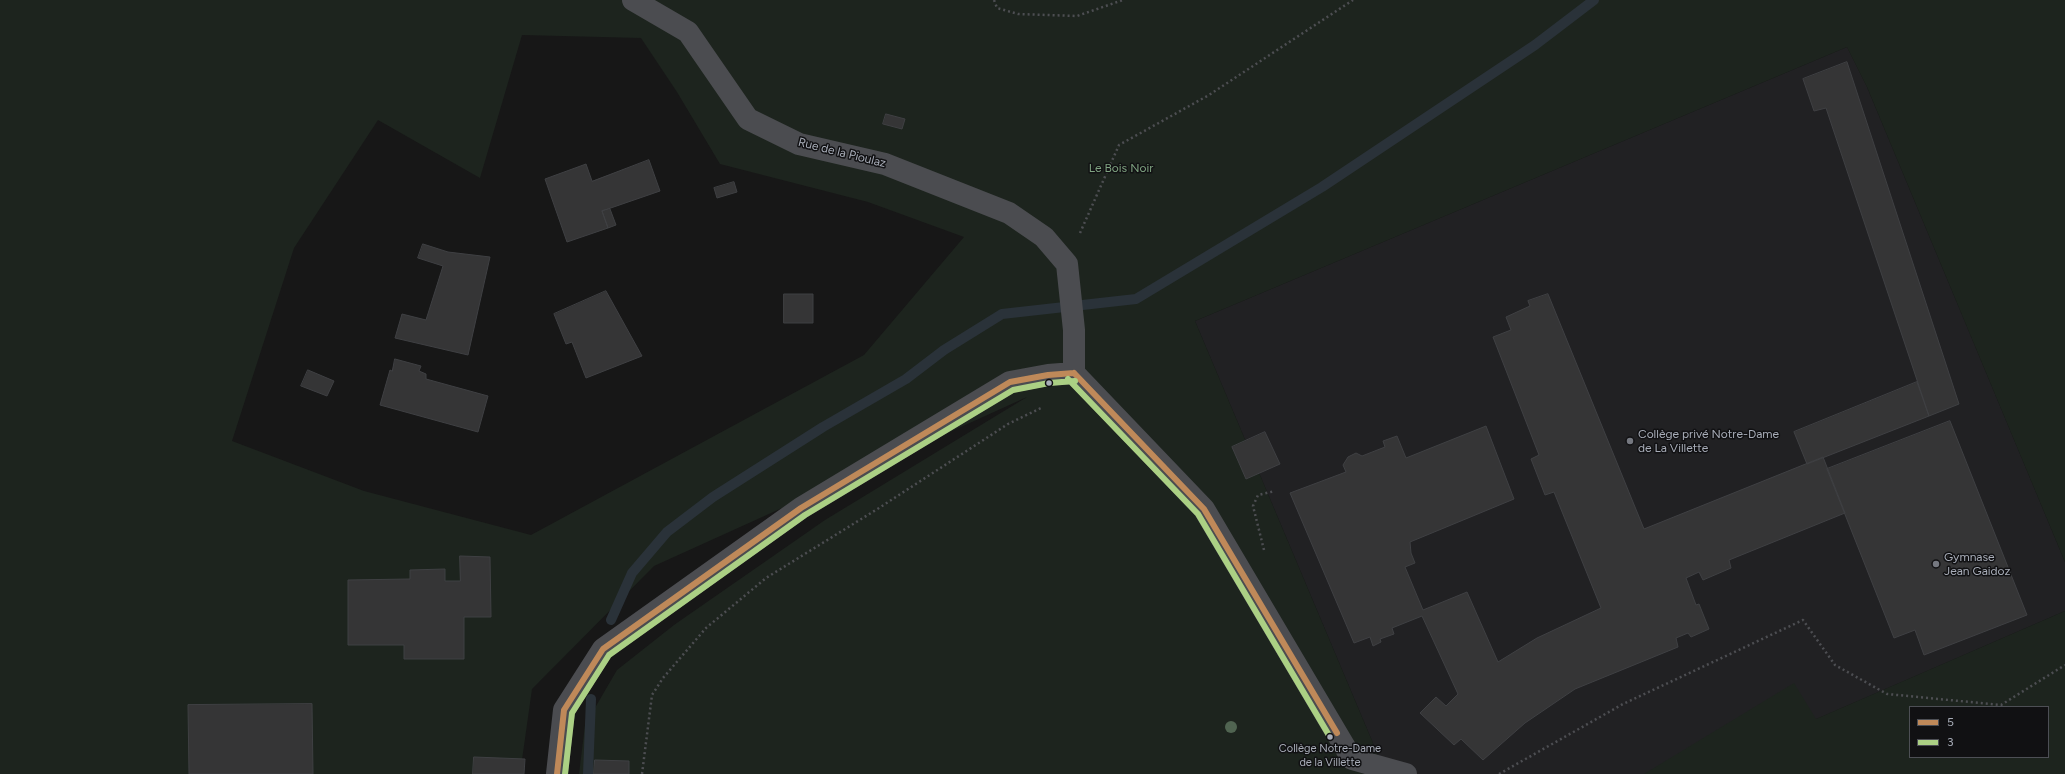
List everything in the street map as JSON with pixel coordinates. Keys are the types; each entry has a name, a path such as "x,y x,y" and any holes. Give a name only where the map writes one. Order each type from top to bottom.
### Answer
{"street":[{"name":"Rue de la Pioulaz","path":"633,0 688,32 748,119 799,144 885,164 1009,213 1044,237 1068,271"},
{"path":"1068,271 1074,330 1074,373 1204,509 1352,759 1406,774"},
{"path":"557,774 564,710 603,650 801,508 1010,382 1048,375 1074,373"}],"path":[{"path":"994,0 997,8 1018,14 1077,16 1123,0"},
{"path":"1068,271 1075,254 1079,234 1119,145 1209,95 1353,0"},
{"path":"642,774 652,696 663,678 706,628 766,578 879,508 1008,424 1044,406 1048,375"},
{"path":"1246,579 1262,566 1265,552 1253,506 1258,495 1275,491"},
{"path":"1499,774 1623,704 1803,620 1835,665 1887,694 2001,705 2065,665"}],"shaded area":[{"name":"Collège privé Notre-Dame de La Villette","path":"1847,47 1867,87 2065,562 2065,611 1690,774 1386,774 1195,321"}],"green space":[{"name":"Le Bois Noir","path":"0,0 2065,0 2065,562 1867,87 1847,47 1195,321 1386,774 579,774 585,725 617,670 674,625 825,520 1027,397 654,566 532,689 520,774 0,774","holes":["522,35 641,38 677,92 720,164 868,202 964,237 864,355 531,535 364,491 232,441 294,248 378,120 480,178"]},
{"path":"2065,611 2065,774 1644,774 1794,683 1816,719"}],"building":[{"path":"1847,62 1959,404 1929,416 1826,108 1814,111 1803,79"},
{"path":"886,114 905,119 902,129 883,124"},
{"path":"649,160 660,191 602,211 608,228 567,242 545,179 586,164 592,181"},
{"path":"734,182 737,192 717,198 714,188"},
{"path":"610,209 616,225 608,228 602,211"},
{"path":"423,244 448,252 490,257 468,355 395,338 402,314 426,320 443,266 418,258"},
{"path":"606,291 642,356 586,378 572,342 566,344 554,314"},
{"path":"784,294 813,294 813,323 784,323"},
{"path":"1548,294 1644,529 1823,457 1845,513 1729,560 1731,568 1703,580 1699,572 1686,578 1696,605 1699,604 1709,629 1691,637 1688,633 1676,638 1678,647 1575,689 1525,723 1483,760 1461,739 1454,745 1420,713 1436,697 1446,706 1458,694 1422,616 1392,628 1394,634 1380,639 1381,642 1373,646 1370,637 1354,643 1290,493 1346,472 1343,465 1348,457 1356,453 1362,456 1385,447 1383,441 1397,436 1406,458 1486,426 1514,499 1410,542 1411,553 1415,563 1405,567 1423,610 1467,592 1498,662 1537,638 1601,608 1554,492 1545,495 1531,459 1539,455 1493,337 1511,330 1506,317 1530,306 1528,301"},
{"path":"395,359 421,366 419,371 426,374 426,379 488,396 478,432 380,405 390,370 392,371"},
{"path":"308,370 334,381 327,396 301,386"},
{"path":"1917,382 1929,416 1807,464 1794,432"},
{"name":"Gymnase Jean Gaidoz","path":"1950,421 2027,615 1924,655 1915,630 1894,638 1827,469"},
{"path":"1265,432 1280,464 1246,479 1232,447"},
{"path":"460,556 490,557 491,617 464,617 464,659 404,659 404,645 348,645 348,580 410,579 410,570 445,569 445,581 460,581"},
{"path":"312,704 313,774 189,774 188,705"},
{"path":"474,757 525,759 524,774 473,774"},
{"path":"595,760 629,761 629,774 594,774"}],"waterway":[{"path":"611,620 632,573 667,532 713,497 823,427 906,379 944,350 1002,314 1136,299 1322,187 1535,45 1594,0"},
{"path":"588,774 591,699"}],"transit line":[{"name":"5","path":"1074,373 1204,509 1337,733"},
{"name":"5","path":"557,774 564,710 603,649 801,508 1010,382 1048,375 1074,373"},
{"name":"3","path":"1068,379 1198,514 1330,737"},
{"name":"3","path":"565,774 572,713 609,655 805,515 1013,390 1049,383 1075,381"}],"place":[{"name":"Collège privé Notre-Dame de La Villette","path":"1630,441"},
{"name":"Gymnase Jean Gaidoz","path":"1936,564"},
{"name":"Collège Notre-Dame de la Villette","path":"1330,737"}]}
